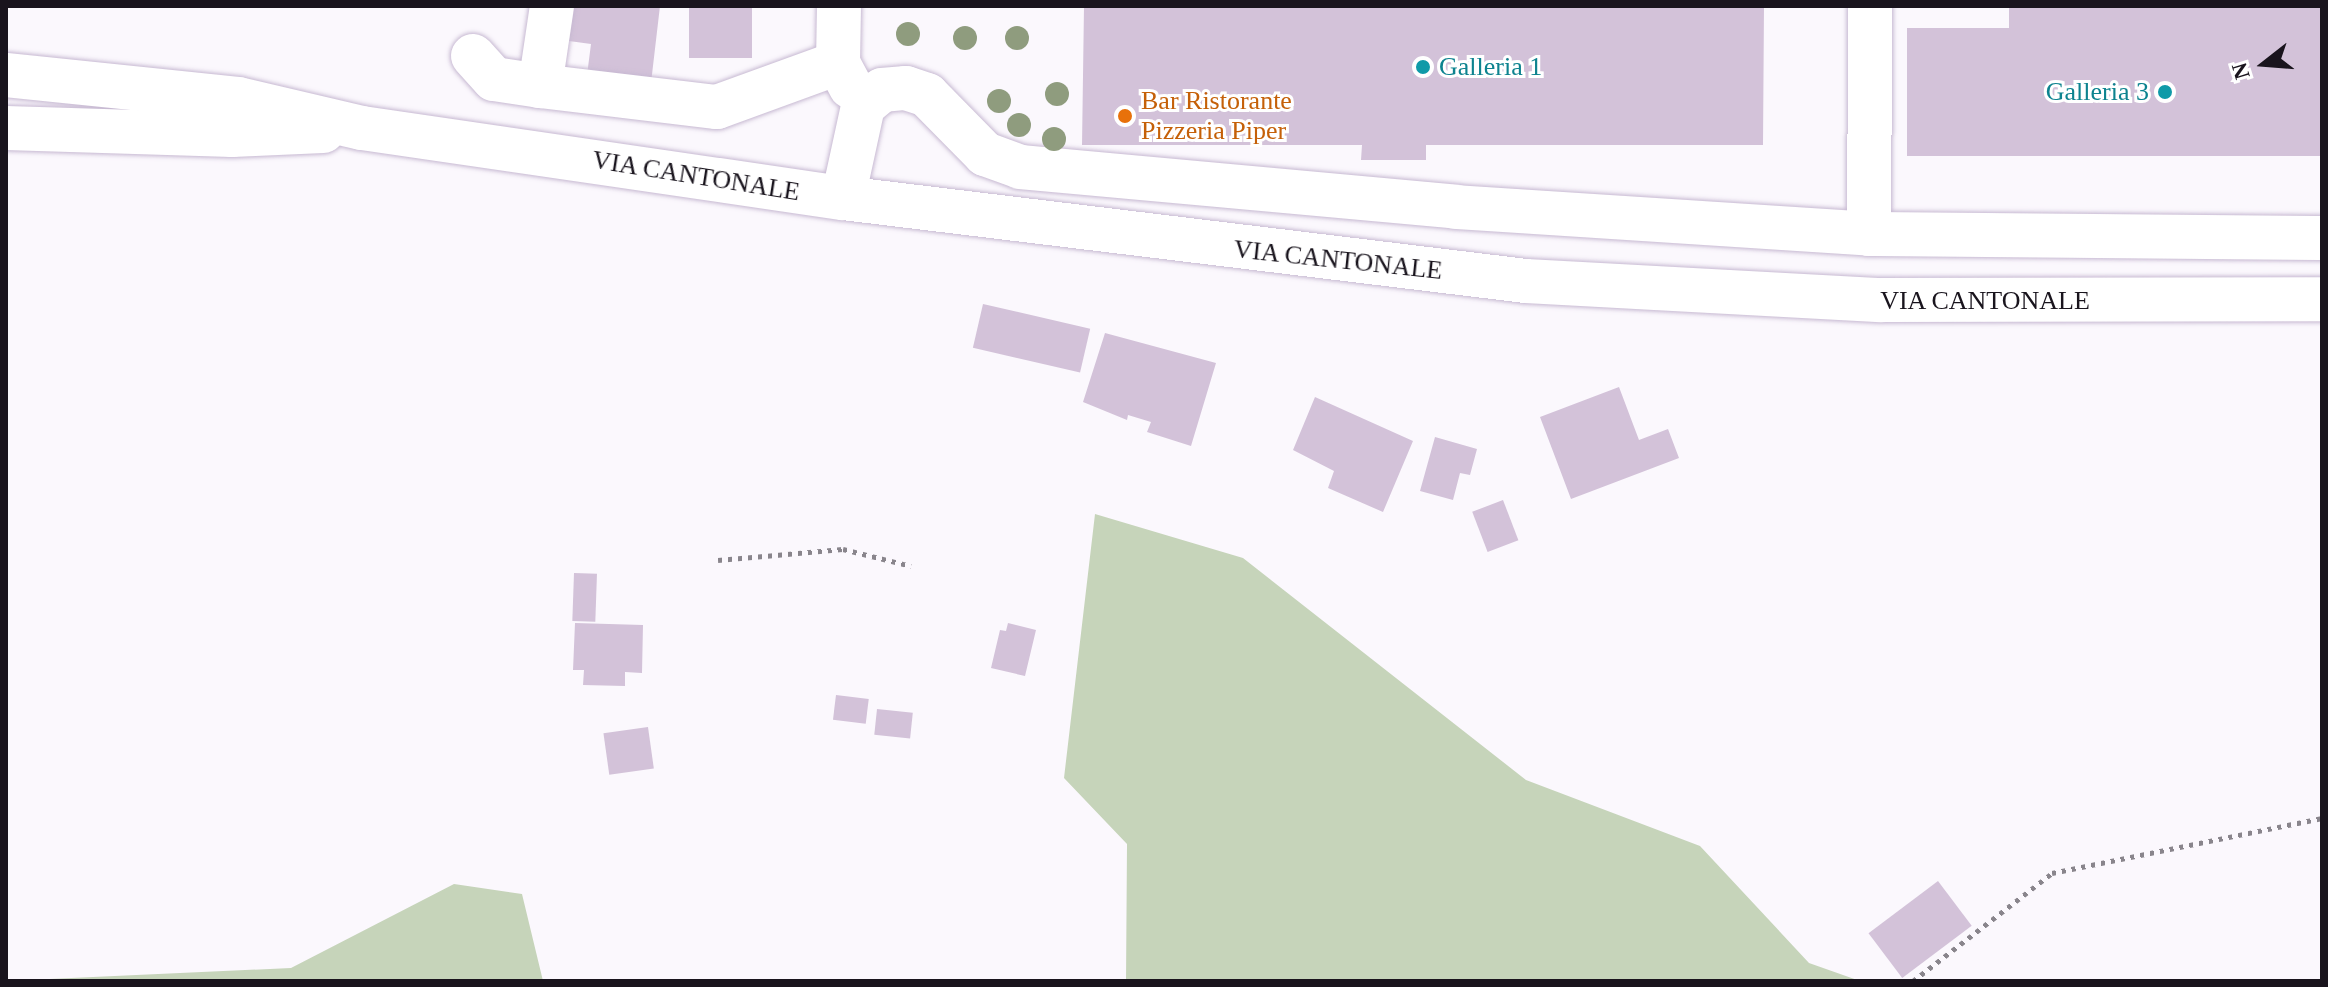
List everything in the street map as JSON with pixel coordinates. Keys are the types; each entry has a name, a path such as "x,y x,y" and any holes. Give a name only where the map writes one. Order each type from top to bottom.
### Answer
{"main road":[{"path":"540,86 552,6"},
{"path":"839,6 838,63 863,106"},
{"path":"1869,234 1870,6"},
{"path":"473,56 494,79 717,107 838,63"},
{"name":"VIA CANTONALE","path":"6,75 238,99 362,128 1117,235 1580,286 1881,300 2322,299"},
{"path":"843,198 863,106 882,90 917,90 985,154 1020,167 1456,207 1869,234 2322,238"},
{"name":"VIA CANTONALE","path":"6,128 232,135 362,128"}],"path":[{"path":"718,560 843,549 911,566"},
{"path":"1913,981 2052,873 2322,818"}],"green space":[{"path":"1095,514 1243,558 1526,780 1700,846 1809,963 1860,981 1126,981 1127,844 1064,778"},
{"path":"454,884 522,894 543,981 6,981 291,968"}],"building":[{"path":"573,6 660,6 651,83 587,75 591,44 569,41"},
{"path":"689,6 752,6 752,58 689,58"},
{"name":"Galleria 1","path":"1084,6 1764,6 1763,145 1426,145 1426,160 1361,160 1362,145 1082,145"},
{"name":"Galleria 3","path":"2009,6 2322,6 2322,156 1907,156 1907,28 2009,28"},
{"path":"983,304 1090,329 1080,373 973,348"},
{"path":"1105,333 1216,363 1191,446 1147,432 1151,422 1128,415 1127,420 1083,402"},
{"path":"1619,387 1639,440 1668,429 1679,458 1571,499 1540,417"},
{"path":"1315,397 1413,441 1383,512 1328,488 1334,471 1293,450"},
{"path":"1435,437 1477,449 1470,475 1460,473 1453,500 1420,491"},
{"path":"1503,500 1518,540 1488,552 1472,512"},
{"path":"574,573 597,574 595,622 572,621"},
{"path":"575,623 643,625 642,673 625,672 625,686 583,685 584,670 573,670"},
{"path":"1008,623 1036,630 1025,676 991,668 1000,630 1006,631"},
{"path":"836,695 869,699 866,724 833,720"},
{"path":"877,709 913,713 910,739 874,735"},
{"path":"648,727 654,769 609,775 603,733"},
{"path":"1938,881 1972,926 1902,978 1869,933"}],"place":[{"name":"Galleria 1","path":"1423,67"},
{"name":"Galleria 3","path":"2165,92"},
{"name":"Bar Ristorante Pizzeria Piper","path":"1125,116"}]}
